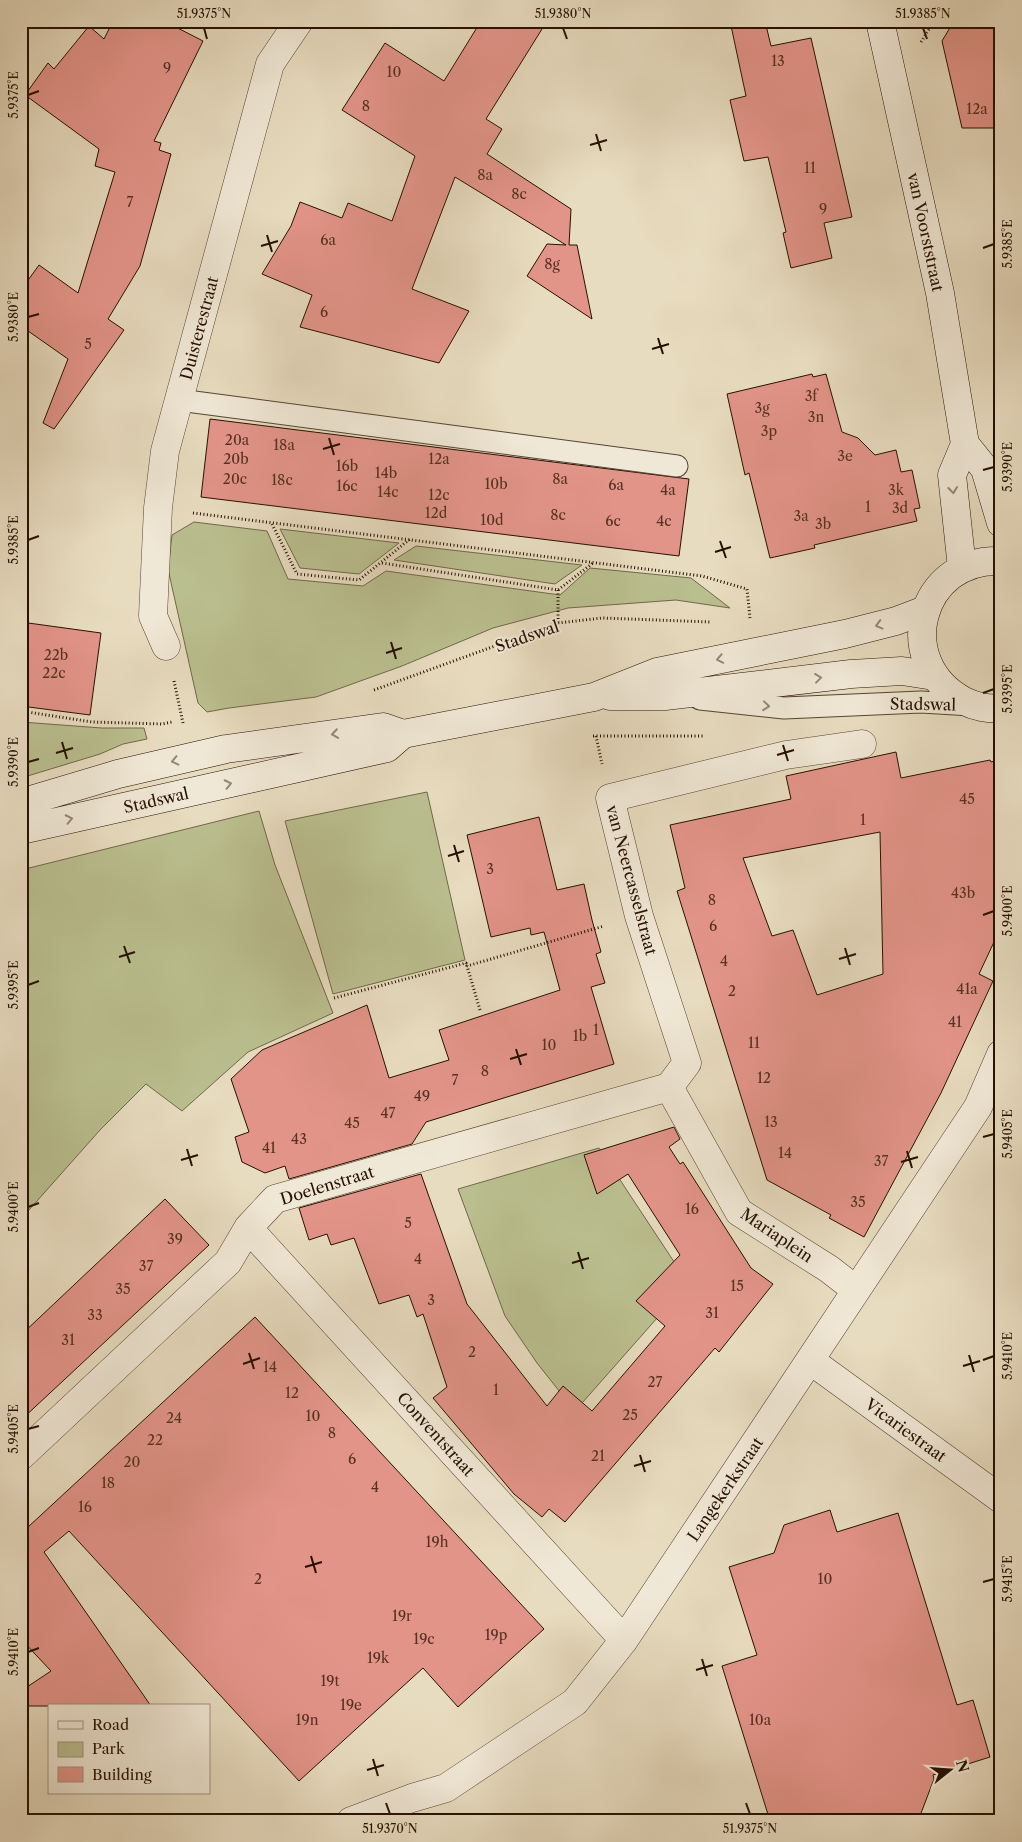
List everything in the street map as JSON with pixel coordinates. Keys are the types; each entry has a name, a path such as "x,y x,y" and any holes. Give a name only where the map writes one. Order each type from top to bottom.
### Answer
{"street":[{"name":"Duisterestraat","path":"166,646 153,616 158,508 166,451 270,64 299,21"},
{"name":"van Voorststraat","path":"880,21 940,293 965,444 985,469 1001,523"},
{"path":"962,568 952,475 965,444"},
{"path":"1001,561 986,561 962,568 939,586 925,610 922,627 922,644 926,661 934,676 951,694 972,705 1001,708"},
{"name":"Stadswal","path":"594,697 658,672 845,634 896,621 925,610"},
{"name":"Stadswal","path":"21,830 386,748 403,734 594,697 665,696 851,674 902,671 934,676"},
{"name":"Stadswal","path":"21,803 118,774 226,749 383,727 403,734"},
{"name":"van Neercasselstraat","path":"669,1087 687,1063 639,916 610,798 786,755 862,744"},
{"name":"Langekerkstraat","path":"351,1821 415,1809 575,1702 624,1640 978,1107 1001,1054"},
{"name":"Doelenstraat","path":"21,1456 228,1262 248,1228 275,1199 669,1087"},
{"name":"Mariaplein","path":"669,1087 738,1212 828,1269 856,1290"},
{"name":"Conventstraat","path":"248,1228 624,1640"},
{"name":"Vicariestraat","path":"810,1361 1001,1499"}],"lane":[{"path":"179,400 676,466"},
{"name":"Stadswal","path":"665,696 784,708 921,702 972,705"}],"path":[{"path":"158,508 272,524 410,539 702,576 747,589 751,624"},
{"path":"272,524 296,574 359,580 410,539"},
{"path":"382,563 558,590 594,563"},
{"path":"558,590 558,623"},
{"name":"Stadswal","path":"370,691 558,623 602,618 711,622"},
{"path":"178,699 184,727"},
{"path":"21,712 92,722 162,724 182,720"},
{"path":"467,966 639,916"},
{"path":"334,998 466,963 480,1010"}],"green space":[{"path":"194,522 267,531 288,579 363,586 386,571 560,595 590,568 691,578 730,608 676,600 568,608 493,628 402,666 316,697 207,712 198,703 168,569 172,535"},
{"path":"280,529 399,543 359,574 300,568"},
{"path":"416,546 582,565 555,584 394,560"},
{"path":"21,722 102,728 144,728 147,739 123,744 100,754 21,778"},
{"path":"427,792 465,960 333,994 285,821"},
{"path":"259,811 275,865 333,1013 248,1052 182,1111 146,1084 100,1130 21,1219 21,870"},
{"path":"599,1148 688,1283 575,1411 537,1363 505,1316 458,1189"}],"building":[{"path":"113,21 164,21 203,41 154,141 161,143 159,150 171,154 140,266 108,319 124,330 54,429 43,423 68,359 21,326 21,290 39,265 78,293 115,172 95,166 99,149 25,95 48,63 54,69 89,26 104,39"},
{"path":"481,21 547,21 486,119 502,129 487,154 571,209 569,245 577,245 592,319 527,276 547,244 566,245 455,177 412,289 469,311 439,363 300,327 312,295 262,274 291,226 300,202 342,218 348,203 392,221 415,156 342,110 385,43 444,81"},
{"path":"730,21 765,21 771,46 811,38 852,217 824,223 832,258 791,268 783,233 786,232 768,157 744,161 730,100 746,96"},
{"path":"954,21 1001,21 1001,128 962,128 942,41"},
{"path":"812,374 813,377 826,374 842,432 858,438 875,455 896,450 901,472 912,470 920,508 914,509 917,521 814,545 815,548 770,558 749,473 745,475 727,394"},
{"path":"210,419 689,479 679,556 201,497"},
{"path":"21,622 101,633 90,715 21,706"},
{"path":"896,752 901,778 990,760 991,762 994,761 1001,806 1001,927 979,974 993,981 941,1093 864,1237 829,1218 831,1215 767,1180 677,891 685,888 670,825 791,799 786,776","holes":["880,832 883,974 817,995 793,930 772,936 743,858"]},
{"path":"539,817 557,890 584,884 601,952 596,954 605,983 591,987 614,1064 426,1122 412,1144 289,1179 285,1166 265,1173 242,1162 235,1137 249,1132 231,1079 262,1050 367,1005 389,1078 449,1060 439,1030 560,990 544,932 531,935 530,928 491,937 467,835"},
{"path":"674,1127 680,1139 669,1147 680,1164 683,1162 751,1268 773,1284 719,1352 715,1348 565,1522 549,1509 542,1517 514,1494 433,1398 447,1387 423,1314 417,1317 409,1295 379,1304 354,1238 331,1245 327,1234 309,1240 299,1208 421,1174 467,1304 547,1406 563,1386 592,1411 665,1326 636,1301 680,1255 628,1174 597,1194 584,1155"},
{"path":"165,1199 209,1245 21,1420 21,1335"},
{"path":"255,1317 544,1629 458,1707 423,1668 299,1781 69,1531 44,1552 150,1704 48,1704 48,1706 21,1706 21,1691 51,1671 21,1639 21,1520 27,1528"},
{"path":"830,1510 837,1532 898,1513 957,1705 973,1700 990,1757 933,1775 934,1779 918,1821 770,1821 722,1666 757,1655 729,1567 774,1553 784,1525"}]}
